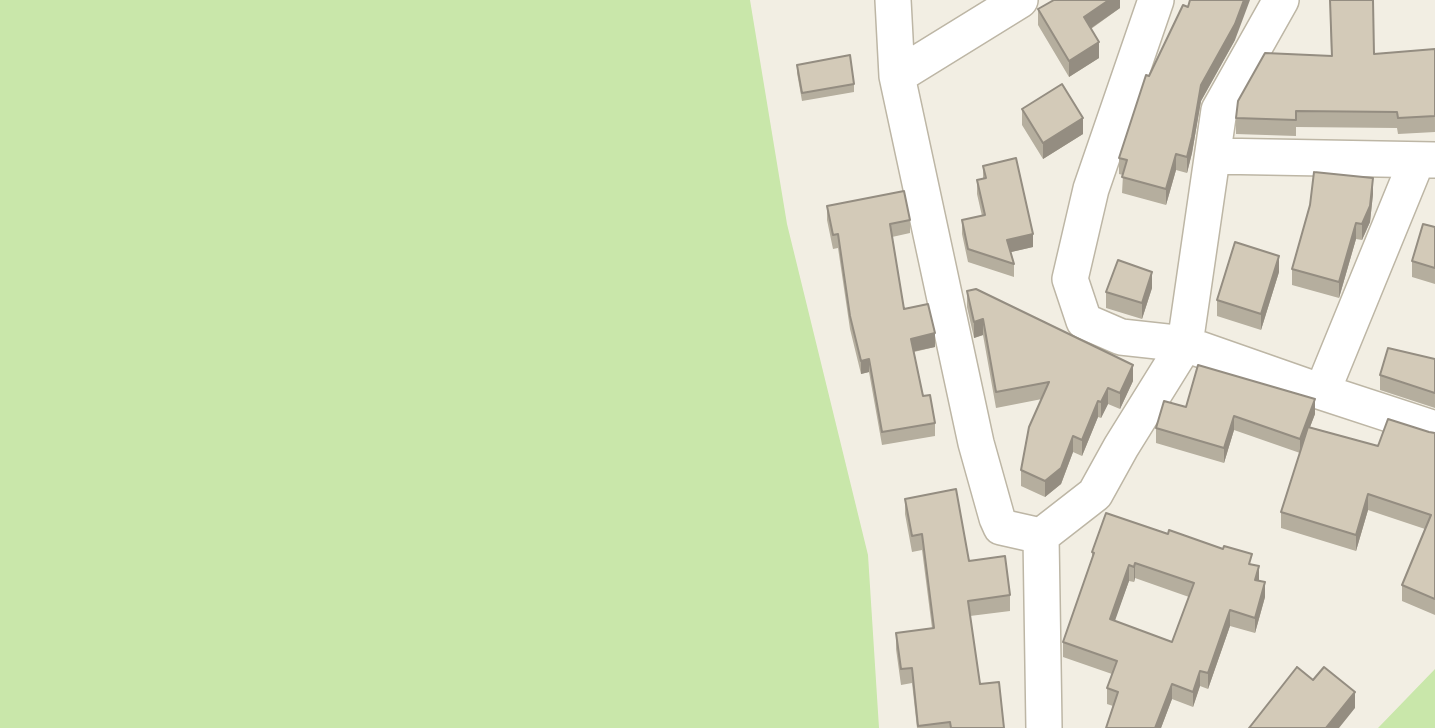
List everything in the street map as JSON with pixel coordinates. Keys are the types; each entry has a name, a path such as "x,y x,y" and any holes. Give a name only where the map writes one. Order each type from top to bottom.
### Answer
{"street":[{"path":"893,0 897,76 976,443 997,518 1002,527 1041,536"},
{"path":"897,76 1020,0"},
{"path":"1156,0 1091,189 1070,279 1084,321 1121,337 1185,344 1435,429"},
{"path":"1041,536 1095,494 1185,344 1219,110 1281,0"},
{"path":"1213,156 1426,160 1322,392"},
{"path":"1041,536 1044,728"}],"green space":[{"path":"0,0 750,0 787,224 868,555 879,728 0,728"},
{"path":"1435,669 1435,728 1378,728"}],"building":[{"path":"1054,0 1109,0 1084,17 1099,42 1069,61 1038,9"},
{"path":"1190,0 1244,0 1235,24 1201,85 1187,157 1176,154 1166,189 1122,177 1127,160 1119,158 1146,75 1149,76 1183,5 1188,7"},
{"path":"1330,0 1373,0 1374,54 1435,49 1435,116 1398,118 1397,112 1296,111 1296,120 1236,118 1238,101 1265,53 1332,56"},
{"path":"850,55 854,84 802,93 797,65"},
{"path":"1062,84 1083,118 1043,143 1022,109"},
{"path":"1016,158 1033,234 1007,240 1014,264 968,249 962,220 985,215 977,180 986,178 983,166"},
{"path":"1314,172 1373,178 1370,206 1362,224 1356,223 1339,282 1292,269 1310,205"},
{"path":"904,191 910,220 890,224 904,309 928,304 935,333 911,339 923,396 930,395 935,423 882,432 869,359 861,361 850,316 838,234 833,235 827,206"},
{"path":"1423,224 1435,227 1435,268 1412,261"},
{"path":"1235,242 1279,256 1261,314 1217,300"},
{"path":"1118,260 1152,272 1142,303 1106,292"},
{"path":"976,289 1133,365 1120,393 1108,388 1101,402 1098,401 1082,440 1073,436 1061,468 1045,481 1021,470 1029,427 1049,382 996,392 983,319 974,322 967,291"},
{"path":"1388,348 1435,359 1435,393 1380,375"},
{"path":"1198,365 1315,399 1300,439 1234,416 1224,448 1156,428 1164,401 1186,407"},
{"path":"1388,419 1435,433 1435,599 1402,585 1431,515 1368,494 1356,535 1281,512 1308,427 1378,446"},
{"path":"956,489 969,561 1005,556 1010,595 968,601 980,684 999,682 1004,728 951,728 950,722 918,726 912,668 901,669 896,633 934,628 922,534 912,536 905,499"},
{"path":"1106,513 1168,534 1169,530 1223,549 1224,546 1252,554 1249,564 1259,566 1255,580 1265,582 1255,618 1230,610 1208,673 1200,671 1193,692 1172,684 1155,728 1106,728 1118,692 1107,688 1117,661 1063,642 1094,553 1092,552","holes":["1135,563 1194,583 1172,642 1110,619 1129,565 1134,567"]},
{"path":"1297,667 1313,680 1324,667 1355,692 1326,728 1249,728"}]}
